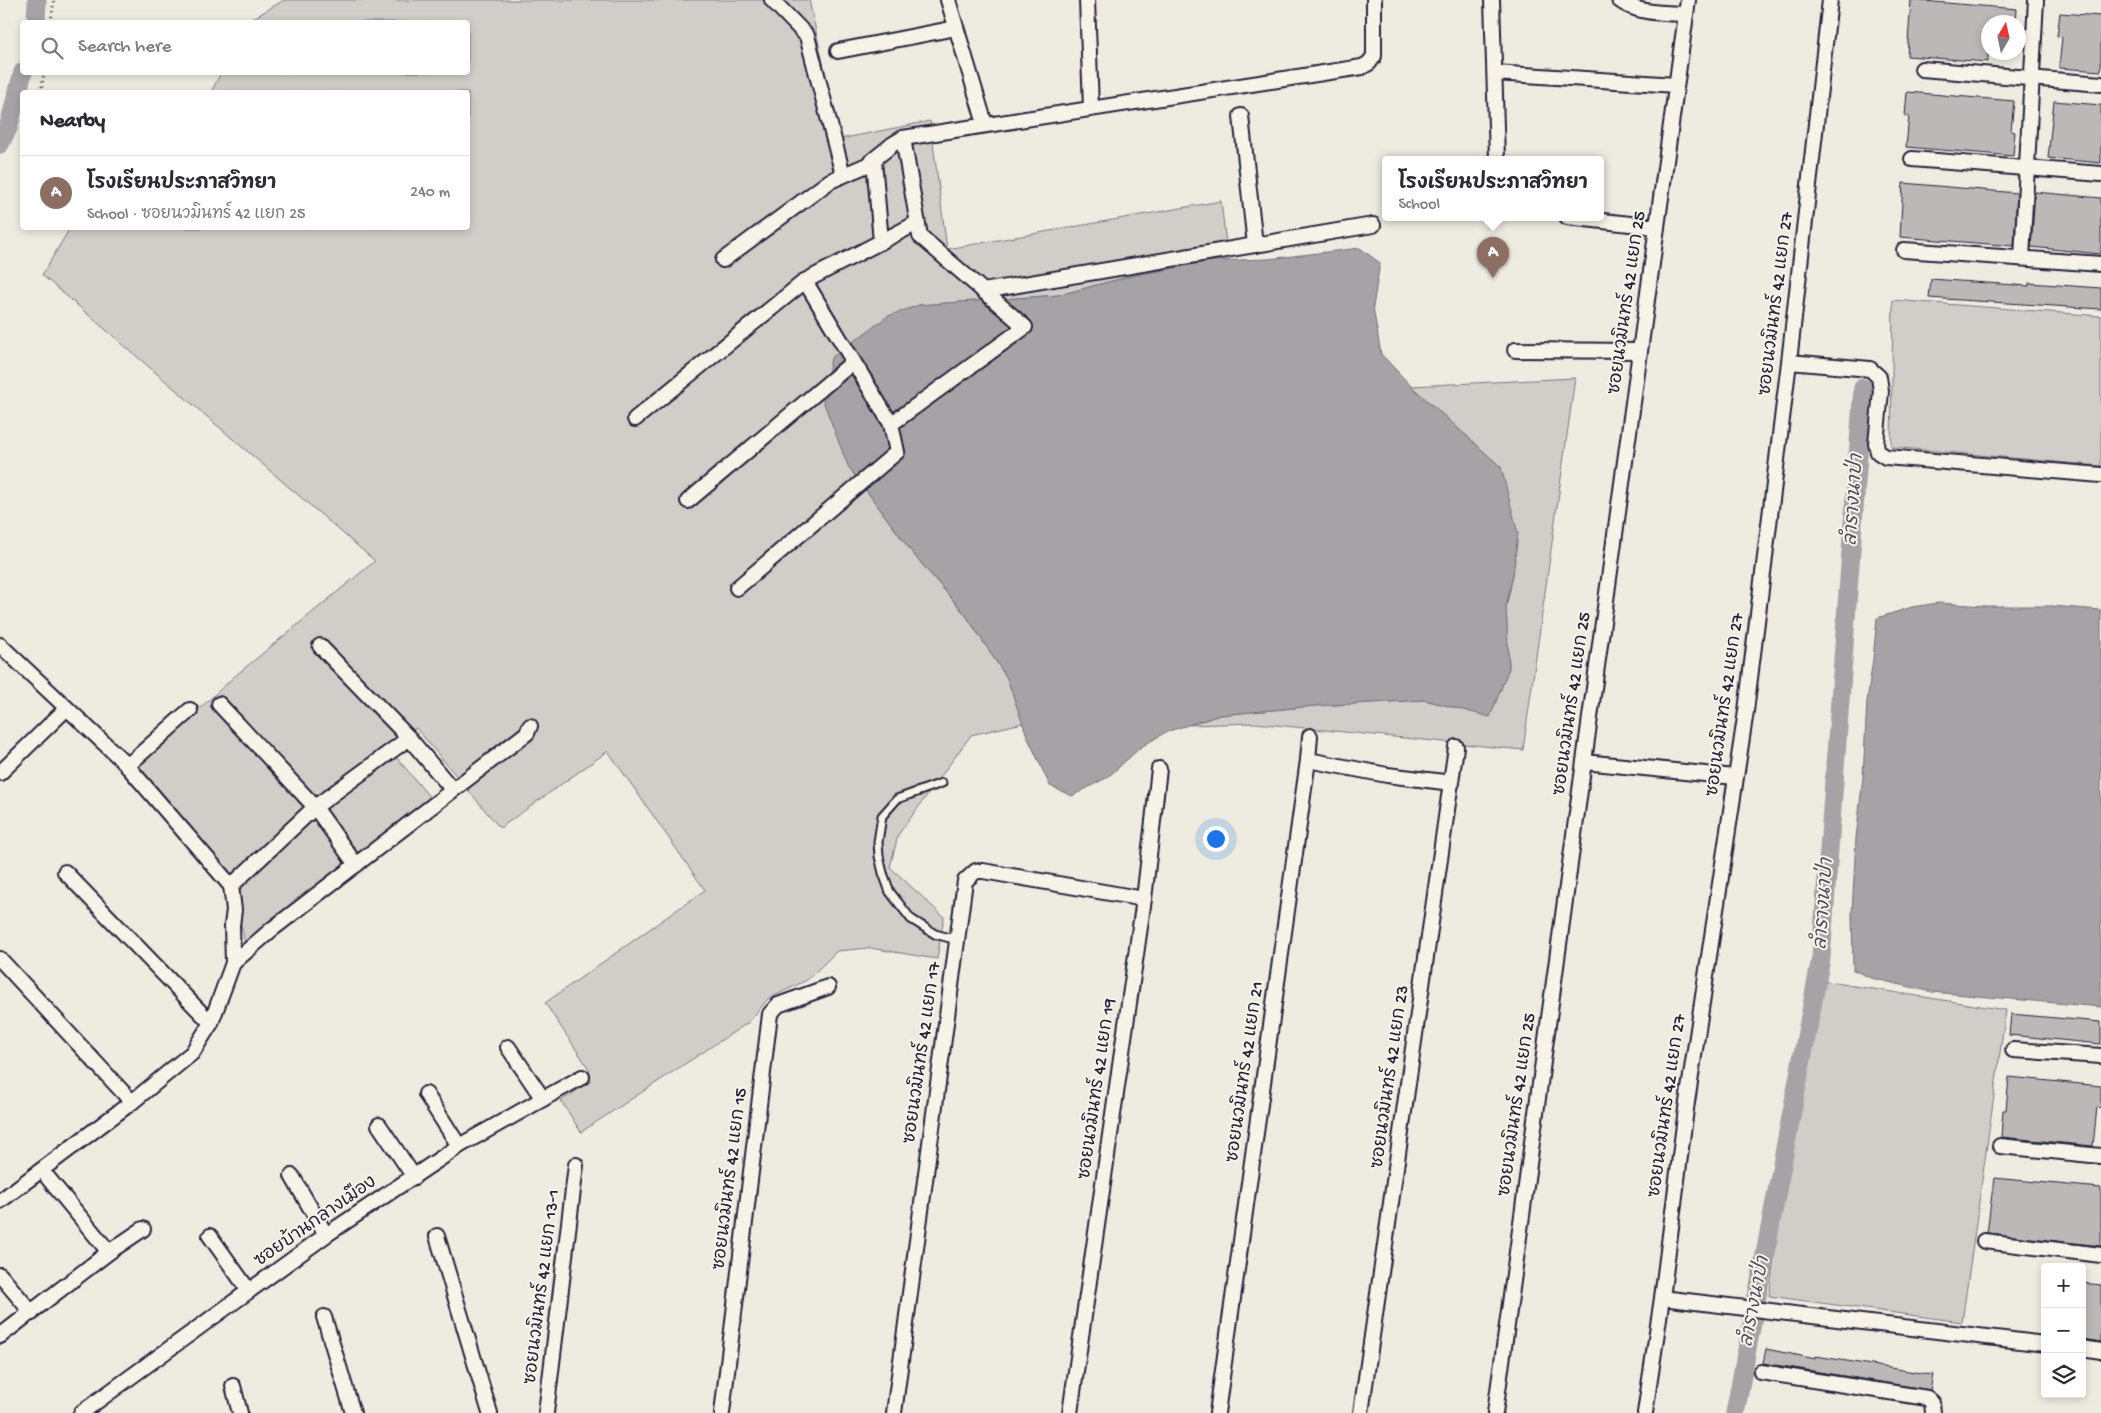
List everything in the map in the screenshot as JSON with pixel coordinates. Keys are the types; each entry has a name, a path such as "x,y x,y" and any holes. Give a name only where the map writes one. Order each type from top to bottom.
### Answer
{"street":[{"path":"772,0 807,36 843,175"},
{"path":"948,0 985,124"},
{"path":"1087,0 1091,108"},
{"path":"723,260 830,181 867,165 903,138 1362,67 1369,63 1374,56 1374,0"},
{"path":"1492,0 1497,156"},
{"path":"1619,0 1626,6 1641,11 1686,14"},
{"name":"ซอยนวมินทร์ 42 แยก 25","path":"1495,1413 1688,0"},
{"name":"ซอยนวมินทร์ 42 แยก 27","path":"1644,1413 1662,1298 1686,1109 1746,711 1790,362 1830,0"},
{"path":"2022,258 2036,0"},
{"path":"838,51 956,28"},
{"path":"1922,69 2101,84"},
{"path":"1495,73 1676,85"},
{"path":"1241,116 1255,245"},
{"path":"890,424 1025,327 920,236 903,138"},
{"path":"1912,159 2101,174"},
{"path":"874,160 880,242"},
{"path":"1600,221 1657,228"},
{"path":"635,419 805,281 917,223"},
{"path":"983,290 1373,226"},
{"path":"1904,250 2101,264"},
{"path":"737,588 897,452 890,424 805,281"},
{"path":"1515,350 1640,351"},
{"path":"688,501 853,362"},
{"path":"1790,362 1870,369 1879,377 1881,391 1876,444 1878,452 1886,458 2101,475"},
{"path":"0,644 127,766 231,886 234,910 232,925 234,963 212,1023 192,1054 132,1102 0,1201"},
{"path":"320,646 408,738 452,788"},
{"path":"219,704 315,807 356,865"},
{"path":"0,772 66,709"},
{"path":"127,766 190,710"},
{"path":"234,963 271,930 452,788 527,733 530,726"},
{"name":"ซอยนวมินทร์ 42 แยก 21","path":"1217,1413 1310,736"},
{"path":"231,886 315,807 408,738"},
{"name":"ซอยนวมินทร์ 42 แยก 23","path":"1361,1413 1456,747"},
{"path":"1308,760 1387,775 1452,784"},
{"path":"1584,762 1735,777"},
{"name":"ซอยนวมินทร์ 42 แยก 19","path":"1070,1413 1144,900 1159,769"},
{"name":"ซอยนวมินทร์ 42 แยก 17","path":"894,1413 965,880 976,871 983,871 1144,900"},
{"path":"65,872 212,1023"},
{"path":"0,959 132,1102"},
{"name":"ซอยนวมินทร์ 42 แยก 15","path":"722,1413 770,1014 778,1005 828,987"},
{"path":"508,1048 543,1098"},
{"path":"2013,1050 2101,1056"},
{"name":"ซอยบ้านกลางเมือง","path":"81,1413 326,1235 459,1146 582,1077"},
{"path":"426,1094 459,1146"},
{"path":"379,1125 414,1177"},
{"path":"2000,1146 2101,1156"},
{"name":"ซอยนวมินทร์ 42 แยก 13-1","path":"546,1413 576,1166"},
{"path":"292,1176 326,1235"},
{"path":"48,1178 109,1252"},
{"path":"0,1336 142,1229"},
{"path":"210,1236 249,1291"},
{"path":"437,1236 490,1413"},
{"path":"1984,1241 2101,1255"},
{"path":"0,1275 32,1313"},
{"path":"1662,1298 1785,1311 2041,1343"},
{"path":"324,1317 353,1413"},
{"path":"2086,1349 2101,1351"},
{"path":"1761,1372 1927,1398 1932,1402 1933,1413"},
{"path":"233,1386 240,1413"}],"lane":[{"path":"942,783 897,799 882,816 878,842 879,856 890,892 912,919 935,934 957,940"}],"path":[{"path":"51,20 54,0"},
{"path":"41,90 44,75"}],"shaded area":[{"path":"284,0 809,0 840,139 930,121 947,249 1221,201 1228,261 1210,261 1127,277 1059,295 919,305 848,466 914,555 965,614 1007,678 1023,723 971,735 898,835 890,867 944,917 937,959 870,948 837,951 807,980 768,999 749,1022 581,1132 561,1101 591,1081 589,1069 545,1003 705,890 608,751 500,828 416,728 387,746 432,800 245,944 231,874 138,765 235,676 375,561 42,275 69,230 470,230 470,90 212,90 220,75 470,75 470,20 250,20"},
{"path":"1360,248 1380,263 1373,307 1381,354 1411,386 1501,467 1518,534 1513,575 1506,607 1509,668 1490,717 1425,700 1315,706 1220,715 1166,732 1141,747 1108,777 1072,796 1050,786 1027,736 1007,678 965,614 914,555 848,466 823,401 831,358 888,316 919,305 1059,295 1127,277 1210,261 1268,259"},
{"path":"1893,300 2101,316 2101,466 1891,447"},
{"path":"1575,378 1523,750 1255,723 1190,725 1220,715 1315,706 1425,700 1490,716 1509,668 1506,607 1513,575 1501,467 1411,386"},
{"path":"1938,603 1986,606 2052,606 2101,610 2101,1007 1932,992 1871,978 1853,970 1852,914 1856,838 1863,777 1867,701 1877,618 1912,607"},
{"path":"1810,979 2006,1010 1962,1322 1769,1296"}],"building":[{"path":"1911,0 2017,9 2017,15 1981,15 1981,60 1988,60 1988,62 1907,56"},
{"path":"2060,13 2101,16 2101,71 2059,68 2062,37 2057,36"},
{"path":"1907,92 2014,101 2011,131 2015,132 2013,156 1906,147 1909,116 1905,116"},
{"path":"2054,101 2101,105 2101,163 2048,158"},
{"path":"1903,183 2017,193 2014,246 1900,237"},
{"path":"2035,192 2101,198 2101,254 2031,247"},
{"path":"1931,279 2029,286 2029,283 2101,288 2101,309 1929,298"},
{"path":"2011,1014 2101,1022 2101,1044 2009,1035"},
{"path":"2009,1077 2101,1086 2101,1108 2097,1107 2093,1146 2001,1137 2003,1110 2006,1110"},
{"path":"1994,1178 2101,1188 2101,1246 1987,1233"},
{"path":"2086,1283 2101,1285 2101,1342 2086,1340"},
{"path":"1766,1349 1816,1359 1816,1356 1933,1375 1930,1390 1763,1363"}],"waterway":[{"path":"36,20 37,0"},
{"path":"0,144 8,128 22,75"},
{"name":"ลำรางนาป่า","path":"1735,1413 1821,958 1863,388"}],"place":[{"name":"โรงเรียนประภาสวิทยา","path":"1493,278"}]}
